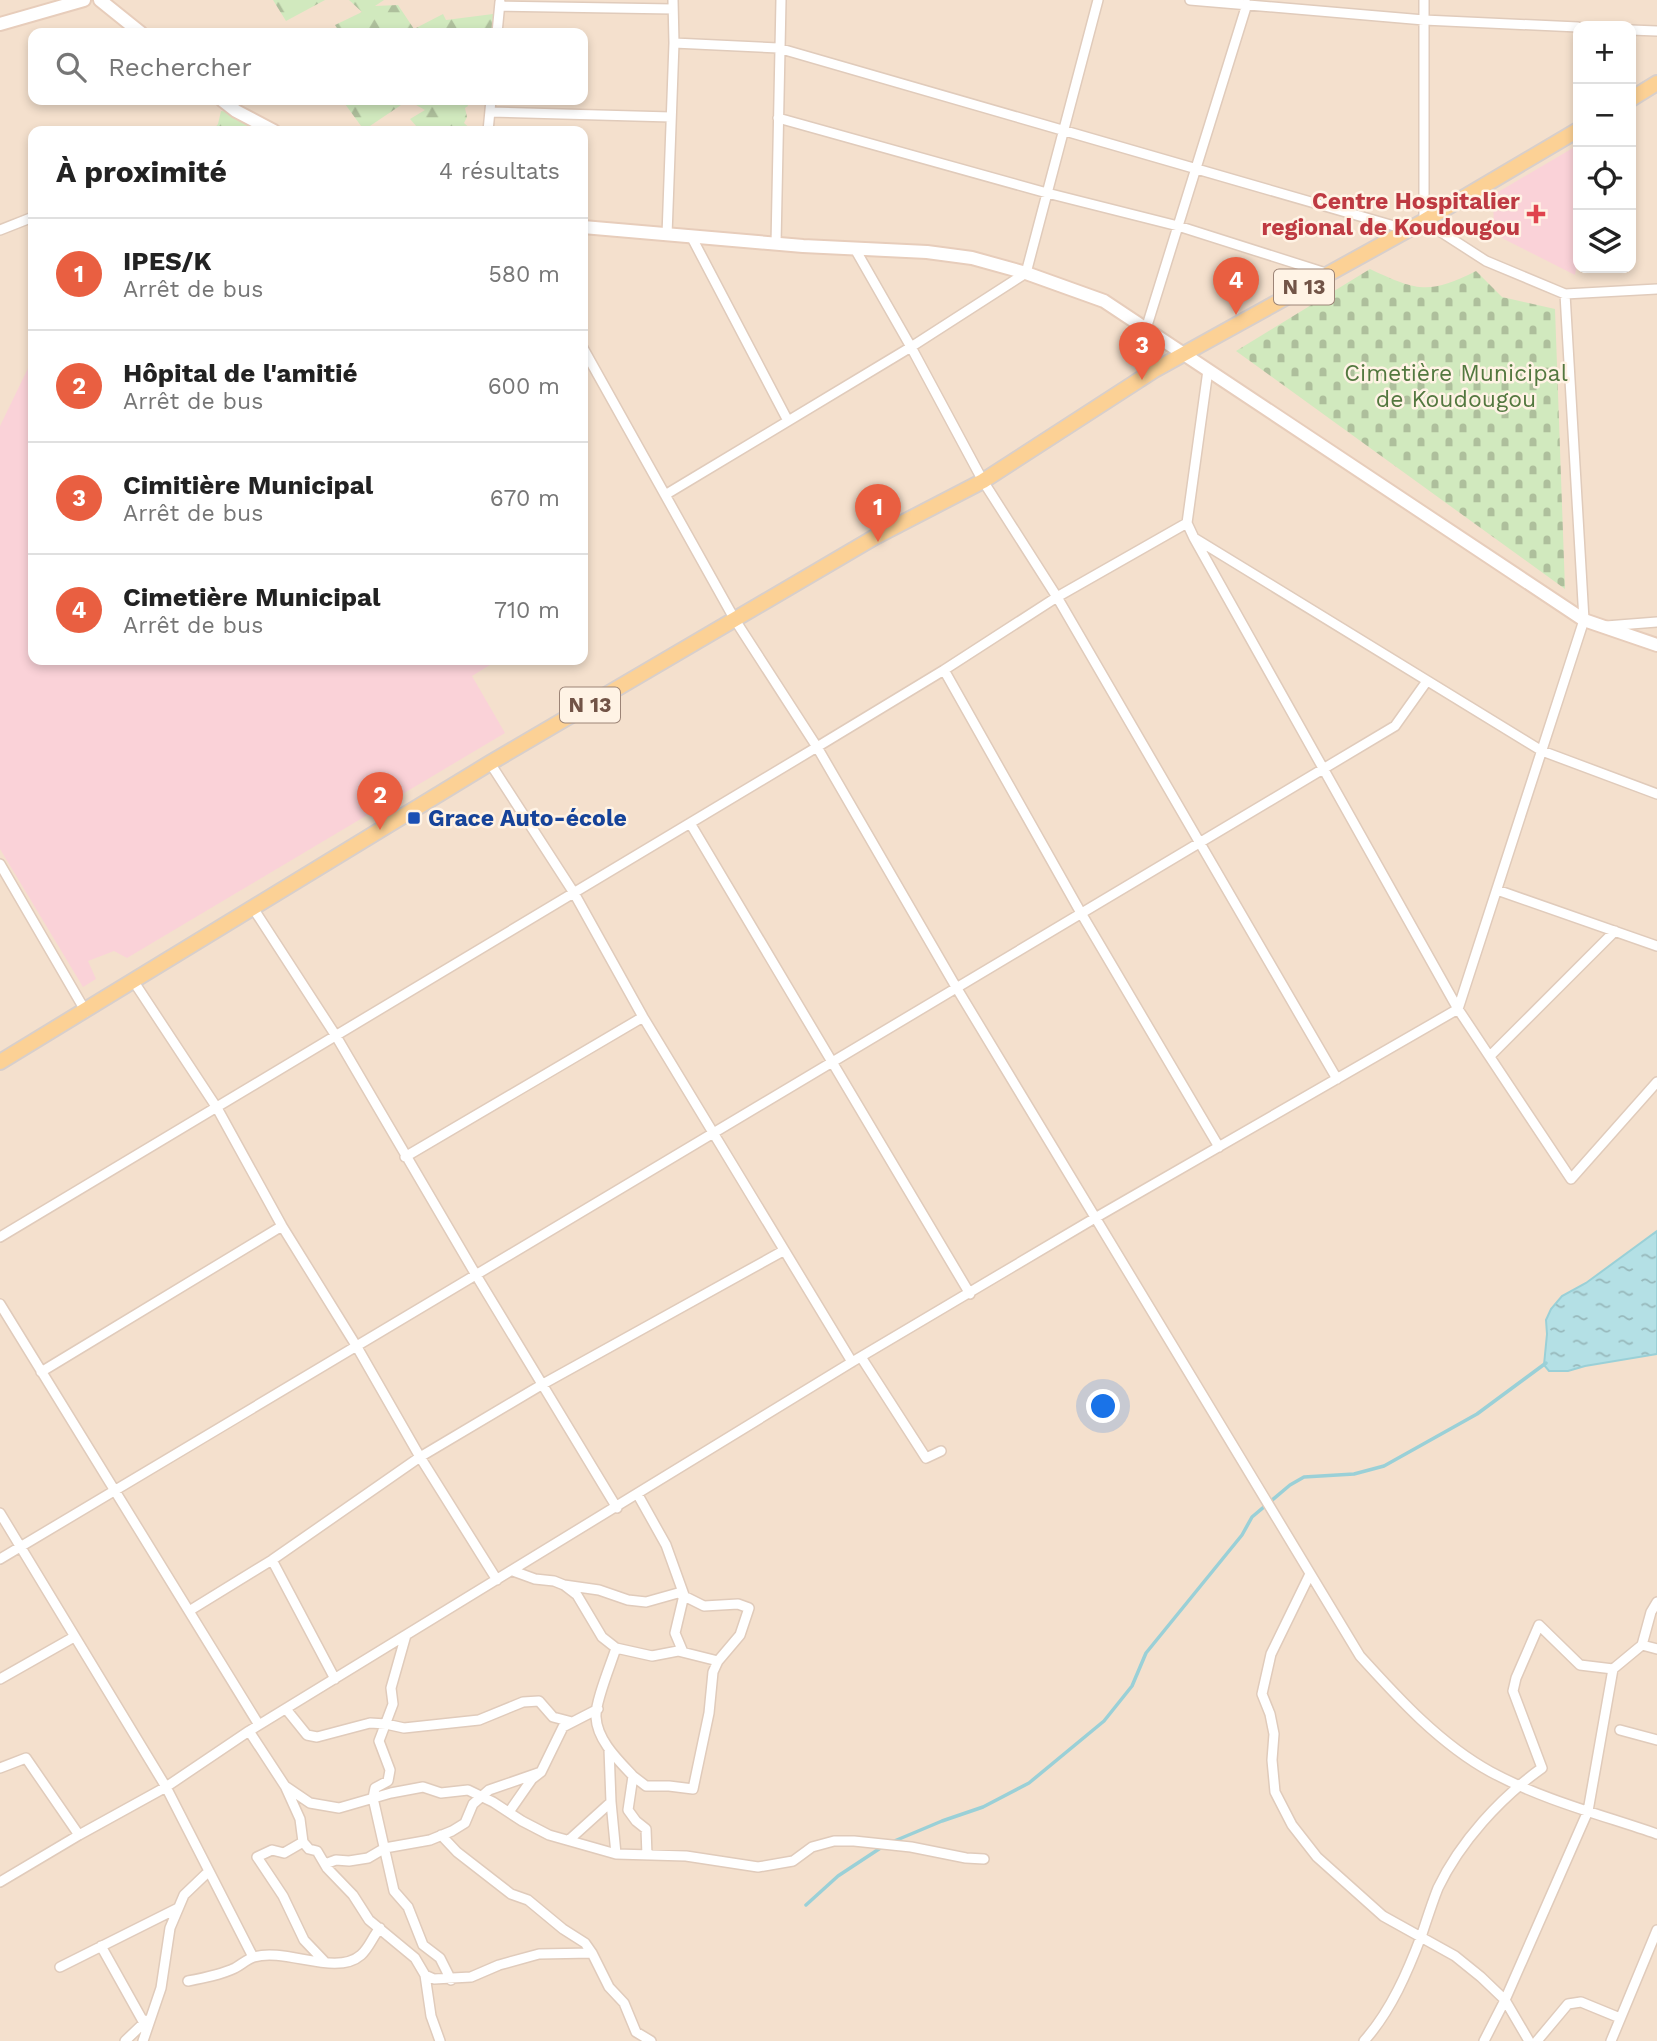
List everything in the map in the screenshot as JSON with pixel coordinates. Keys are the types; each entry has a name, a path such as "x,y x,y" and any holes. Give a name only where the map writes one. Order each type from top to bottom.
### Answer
{"main road":[{"path":"1636,96 1657,83"},
{"name":"N 13","path":"0,1062 86,1012 490,763 875,537 983,481 1153,371 1424,221 1573,133"}],"street":[{"path":"0,24 84,0"},
{"path":"100,0 135,28"},
{"path":"776,244 781,0"},
{"path":"665,495 787,419 911,347 1026,273 1098,0"},
{"path":"1190,0 1423,20 1573,27"},
{"path":"1424,0 1424,221 1486,261 1565,294 1657,289"},
{"path":"498,28 500,3 673,5 667,234"},
{"path":"1146,329 1247,4"},
{"path":"1636,30 1657,31"},
{"path":"674,43 778,48 1408,230"},
{"path":"228,105 264,126"},
{"path":"489,126 491,105"},
{"path":"490,112 671,117"},
{"path":"778,118 1047,193 1178,226 1329,274"},
{"path":"0,230 28,219"},
{"path":"588,227 972,258 1026,273 1104,301 1584,620 1657,645"},
{"path":"691,236 787,419"},
{"path":"855,249 983,481 1057,597 1337,1079"},
{"path":"0,1882 166,1787 249,1731 852,1362 1095,1218 1458,1009 1584,620 1565,294"},
{"path":"588,357 735,620 817,747 956,987 1360,1656 1408,1707 1465,1756 1517,1786 1657,1833"},
{"path":"1208,370 1187,523 1458,1009 1571,1179 1657,1082"},
{"path":"0,1237 817,747 1057,597 1187,523"},
{"path":"1194,538 1542,751 1657,794"},
{"path":"1601,626 1657,622"},
{"path":"944,670 1081,913 1219,1147"},
{"path":"0,1559 1395,726 1427,681"},
{"path":"490,763 574,893 643,1017 852,1362"},
{"path":"690,823 970,1294"},
{"path":"0,864 86,1012"},
{"path":"1497,890 1657,946"},
{"path":"253,908 336,1036 405,1157 617,1508"},
{"path":"1490,1056 1615,931"},
{"path":"134,982 217,1108 282,1226 357,1347 420,1457 498,1580"},
{"path":"405,1157 643,1017"},
{"path":"41,1372 282,1226"},
{"path":"188,1611 272,1560 420,1457 543,1384 783,1251"},
{"path":"0,1304 259,1725"},
{"path":"861,1357 926,1458 942,1451"},
{"path":"638,1495 666,1545 684,1595 675,1633 683,1652"},
{"path":"0,1513 166,1787 253,1957"},
{"path":"272,1560 335,1679"},
{"path":"513,1571 535,1579 599,1590 628,1600 646,1602 678,1593 704,1606 738,1604 749,1608 740,1635 718,1661 713,1672 709,1713 693,1789 646,1786 614,1756 601,1733 596,1716 616,1648"},
{"path":"1310,1574 1271,1654 1262,1694 1274,1734 1272,1760 1275,1792 1292,1825 1317,1857 1383,1916 1455,1956 1505,2000 1529,2041"},
{"path":"564,1585 577,1595 602,1637 616,1648 652,1656 678,1651 718,1661"},
{"path":"1483,2041 1505,2000 1588,1811 1613,1670 1642,1645 1651,1612 1657,1602"},
{"path":"1364,2041 1388,2009 1420,1938 1438,1888 1463,1846 1517,1786 1542,1768 1513,1691 1539,1625 1580,1665 1613,1670"},
{"path":"406,1635 391,1688 393,1704 379,1741 390,1770 388,1781 375,1788 373,1798 394,1891 408,1907 423,1945 440,1958 451,1980"},
{"path":"0,1679 74,1637"},
{"path":"1642,1645 1657,1650"},
{"path":"286,1709 307,1735 317,1737 370,1723 404,1728 479,1720 523,1702 539,1701 553,1717 572,1722"},
{"path":"509,1812 532,1779 541,1772 563,1727 598,1709"},
{"path":"1620,1730 1657,1740"},
{"path":"249,1731 285,1786 299,1819 303,1842 309,1849 317,1851 369,1920 415,1958 425,1975 431,2016 440,2041"},
{"path":"609,1747 616,1854"},
{"path":"0,1768 26,1758 79,1835"},
{"path":"325,1864 337,1860 368,1858 385,1848 430,1840 442,1835 465,1823 473,1804 489,1790 541,1772"},
{"path":"633,1776 628,1810 646,1829 647,1855"},
{"path":"285,1786 310,1803 339,1808 423,1787 442,1793 468,1790 494,1802 548,1835 616,1854 686,1856 758,1867 793,1861 813,1847 834,1841 853,1840 984,1859"},
{"path":"569,1840 611,1802"},
{"path":"442,1835 457,1852 511,1894 528,1900 584,1943 609,1987 624,2003 636,2032 644,2039"},
{"path":"303,1842 284,1853 272,1850 257,1857 283,1896 304,1940 325,1962"},
{"path":"143,2041 161,1988 170,1928 184,1895 208,1872"},
{"path":"60,1967 178,1908"},
{"path":"188,1981 220,1975 253,1957 280,1954 325,1962 356,1959 364,1953 380,1928"},
{"path":"1611,2041 1657,1930"},
{"path":"101,1946 144,2023"},
{"path":"425,1975 434,1979 451,1980 471,1977 499,1965 539,1954 592,1953"},
{"path":"1537,2041 1568,2004 1581,2002 1620,2018"},
{"path":"125,2041 154,2014"}],"shaded area":[{"path":"0,0 1657,0 1657,2041 0,2041"},
{"name":"Centre Hospitalier regional de Koudougou","path":"1573,148 1575,275 1494,234 1493,195"},
{"path":"28,368 28,665 490,665 472,676 505,733 127,958 114,951 88,961 96,979 83,987 0,849 0,426"}],"green space":[{"path":"273,0 325,0 286,21"},
{"path":"349,0 384,0 375,6 398,5 413,28 337,28 335,25 362,12"},
{"path":"443,14 446,20 493,14 492,28 416,28"},
{"path":"346,105 401,105 370,126 361,126"},
{"path":"416,105 468,105 464,123 467,126 416,126 410,119 425,110"},
{"path":"221,111 240,113 250,126 216,126"},
{"name":"Cimetière Municipal de Koudougou","path":"1370,269 1400,282 1423,287 1446,284 1476,271 1502,297 1555,309 1565,589 1236,351"}],"water":[{"path":"1657,1231 1657,1354 1568,1371 1549,1371 1544,1365 1546,1320 1551,1309 1562,1296 1586,1283"}],"waterway":[{"path":"892,1842 983,1807 1029,1783 1104,1721 1132,1686 1146,1653 1242,1535 1252,1517 1290,1485 1304,1477 1354,1474 1384,1466 1477,1414 1546,1363"},
{"path":"806,1905 838,1876 882,1847"}],"place":[{"name":"Centre Hospitalier regional de Koudougou","path":"1536,214"},
{"name":"Cimetière Municipal","path":"1236,315"},
{"name":"Cimitière Municipal","path":"1142,380"},
{"name":"IPES/K","path":"878,542"},
{"name":"Grace Auto-école","path":"414,818"},
{"name":"Hôpital de l'amitié","path":"380,830"}]}
